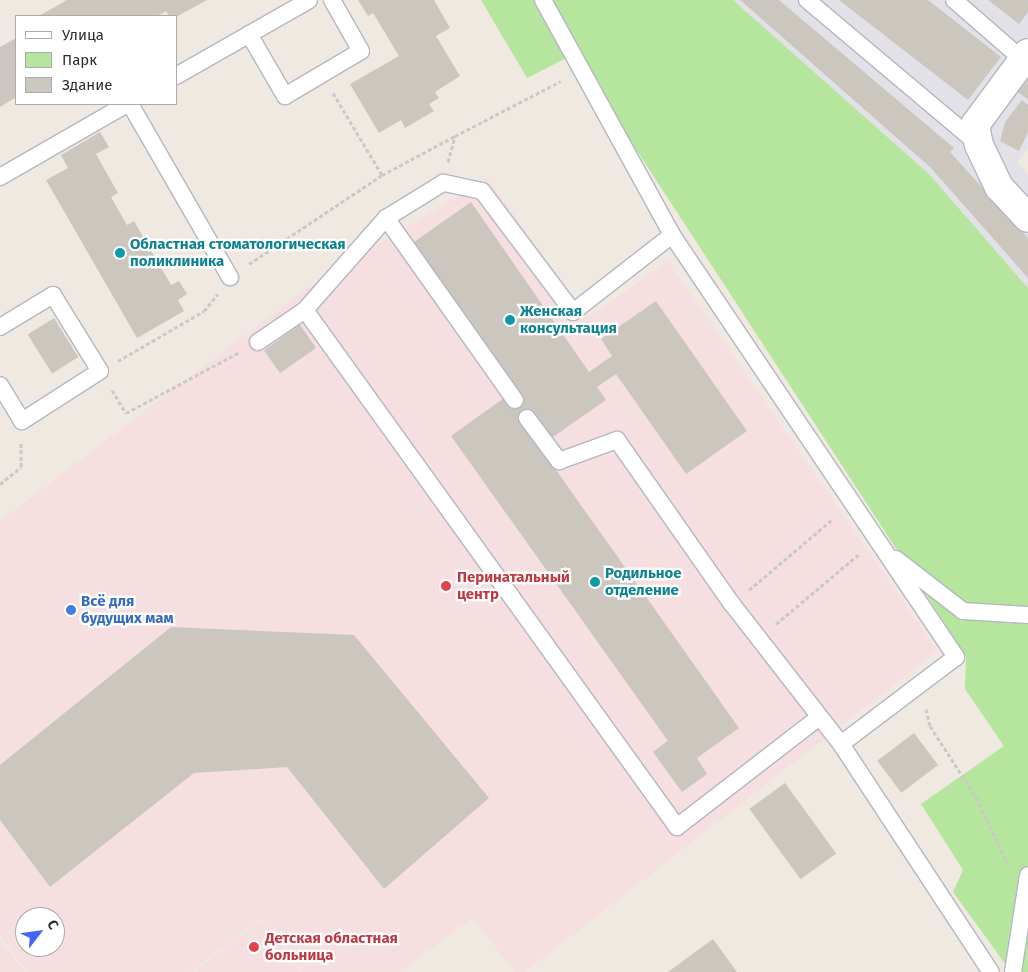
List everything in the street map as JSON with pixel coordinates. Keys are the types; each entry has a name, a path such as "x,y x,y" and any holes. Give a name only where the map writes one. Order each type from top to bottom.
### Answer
{"street":[{"path":"1026,56 975,125 979,145 999,187 1028,218"}],"lane":[{"path":"178,75 309,0"},
{"path":"249,34 285,96 361,51 332,0"},
{"path":"543,0 672,235 956,657 841,744"},
{"path":"807,0 979,145"},
{"path":"954,0 1026,56"},
{"path":"0,177 126,105"},
{"path":"129,105 230,277"},
{"path":"258,342 304,310 386,218 443,183 482,190 573,312 672,235"},
{"path":"386,218 515,400"},
{"path":"0,327 53,295 100,371 22,421 0,385"},
{"path":"304,310 677,827 818,718"},
{"path":"527,418 559,462 617,440 732,604 818,718 841,744 991,972"},
{"path":"880,545 963,611 1028,615"},
{"path":"1013,972 1023,896 1028,875"}],"path":[{"path":"322,74 382,175 455,136 538,96 566,77 576,61"},
{"path":"443,183 455,136"},
{"path":"100,371 126,413 258,342"},
{"path":"0,484 21,467 22,421"},
{"path":"732,604 852,503"},
{"path":"758,639 880,545"},
{"path":"921,682 930,726 976,797 1023,896"}],"shaded area":[{"path":"733,0 1028,0 1028,148 1017,162 1028,175 1028,288 929,174"},
{"name":"Перинатальный центр","path":"487,178 588,318 668,261 937,651 525,972 515,972 472,918 400,972 302,972 261,919 190,972 28,972 16,957 65,957 65,907 15,907 15,955 0,936 0,521 303,291"},
{"name":"Детская областная больница","path":"261,921 300,972 194,972"},
{"path":"0,941 25,972 0,972"}],"green space":[{"path":"481,0 733,0 929,174 1028,288 1028,972 1011,972 953,892 963,870 921,804 1004,746 965,689 966,656 574,54 527,78"}],"building":[{"path":"67,0 207,0 178,16 168,15 166,11 159,15 41,15"},
{"path":"358,0 434,0 450,28 436,36 460,76 435,92 439,98 429,104 434,111 405,128 401,120 379,133 350,84 399,56 373,13 368,16"},
{"path":"740,0 779,0 954,148 950,152 1028,238 1028,278 931,168"},
{"path":"839,0 928,0 1001,57 968,100"},
{"path":"988,0 1028,0 1028,12 1019,24"},
{"path":"15,39 15,98 0,107 0,47"},
{"path":"1028,80 1028,100 1018,92"},
{"path":"1022,100 1028,105 1028,132 1019,151 1000,141 1005,122"},
{"name":"Областная стоматологическая поликлиника","path":"100,132 109,147 96,154 118,193 111,197 127,225 134,221 171,285 179,281 187,294 178,300 184,311 137,338 46,180 68,168 61,155"},
{"path":"471,202 589,372 612,356 601,339 656,301 747,431 686,474 616,374 597,387 606,400 550,439 522,422 739,728 697,758 707,774 682,792 653,752 668,741 451,436 504,398 520,396 414,242"},
{"path":"54,318 78,357 52,373 28,334"},
{"path":"300,325 316,348 280,373 264,350"},
{"path":"171,627 354,635 489,798 384,889 287,767 194,773 50,887 0,820 0,765"},
{"path":"914,733 938,765 901,793 877,761"},
{"path":"785,783 836,853 801,879 749,809"},
{"path":"713,939 737,972 668,972"}],"place":[{"name":"Областная стоматологическая поликлиника","path":"120,253"},
{"name":"Женская консультация","path":"510,320"},
{"name":"Родильное отделение","path":"595,582"},
{"name":"Перинатальный центр","path":"446,586"},
{"name":"Всё для будущих мам","path":"71,610"},
{"name":"Детская областная больница","path":"254,947"}]}
